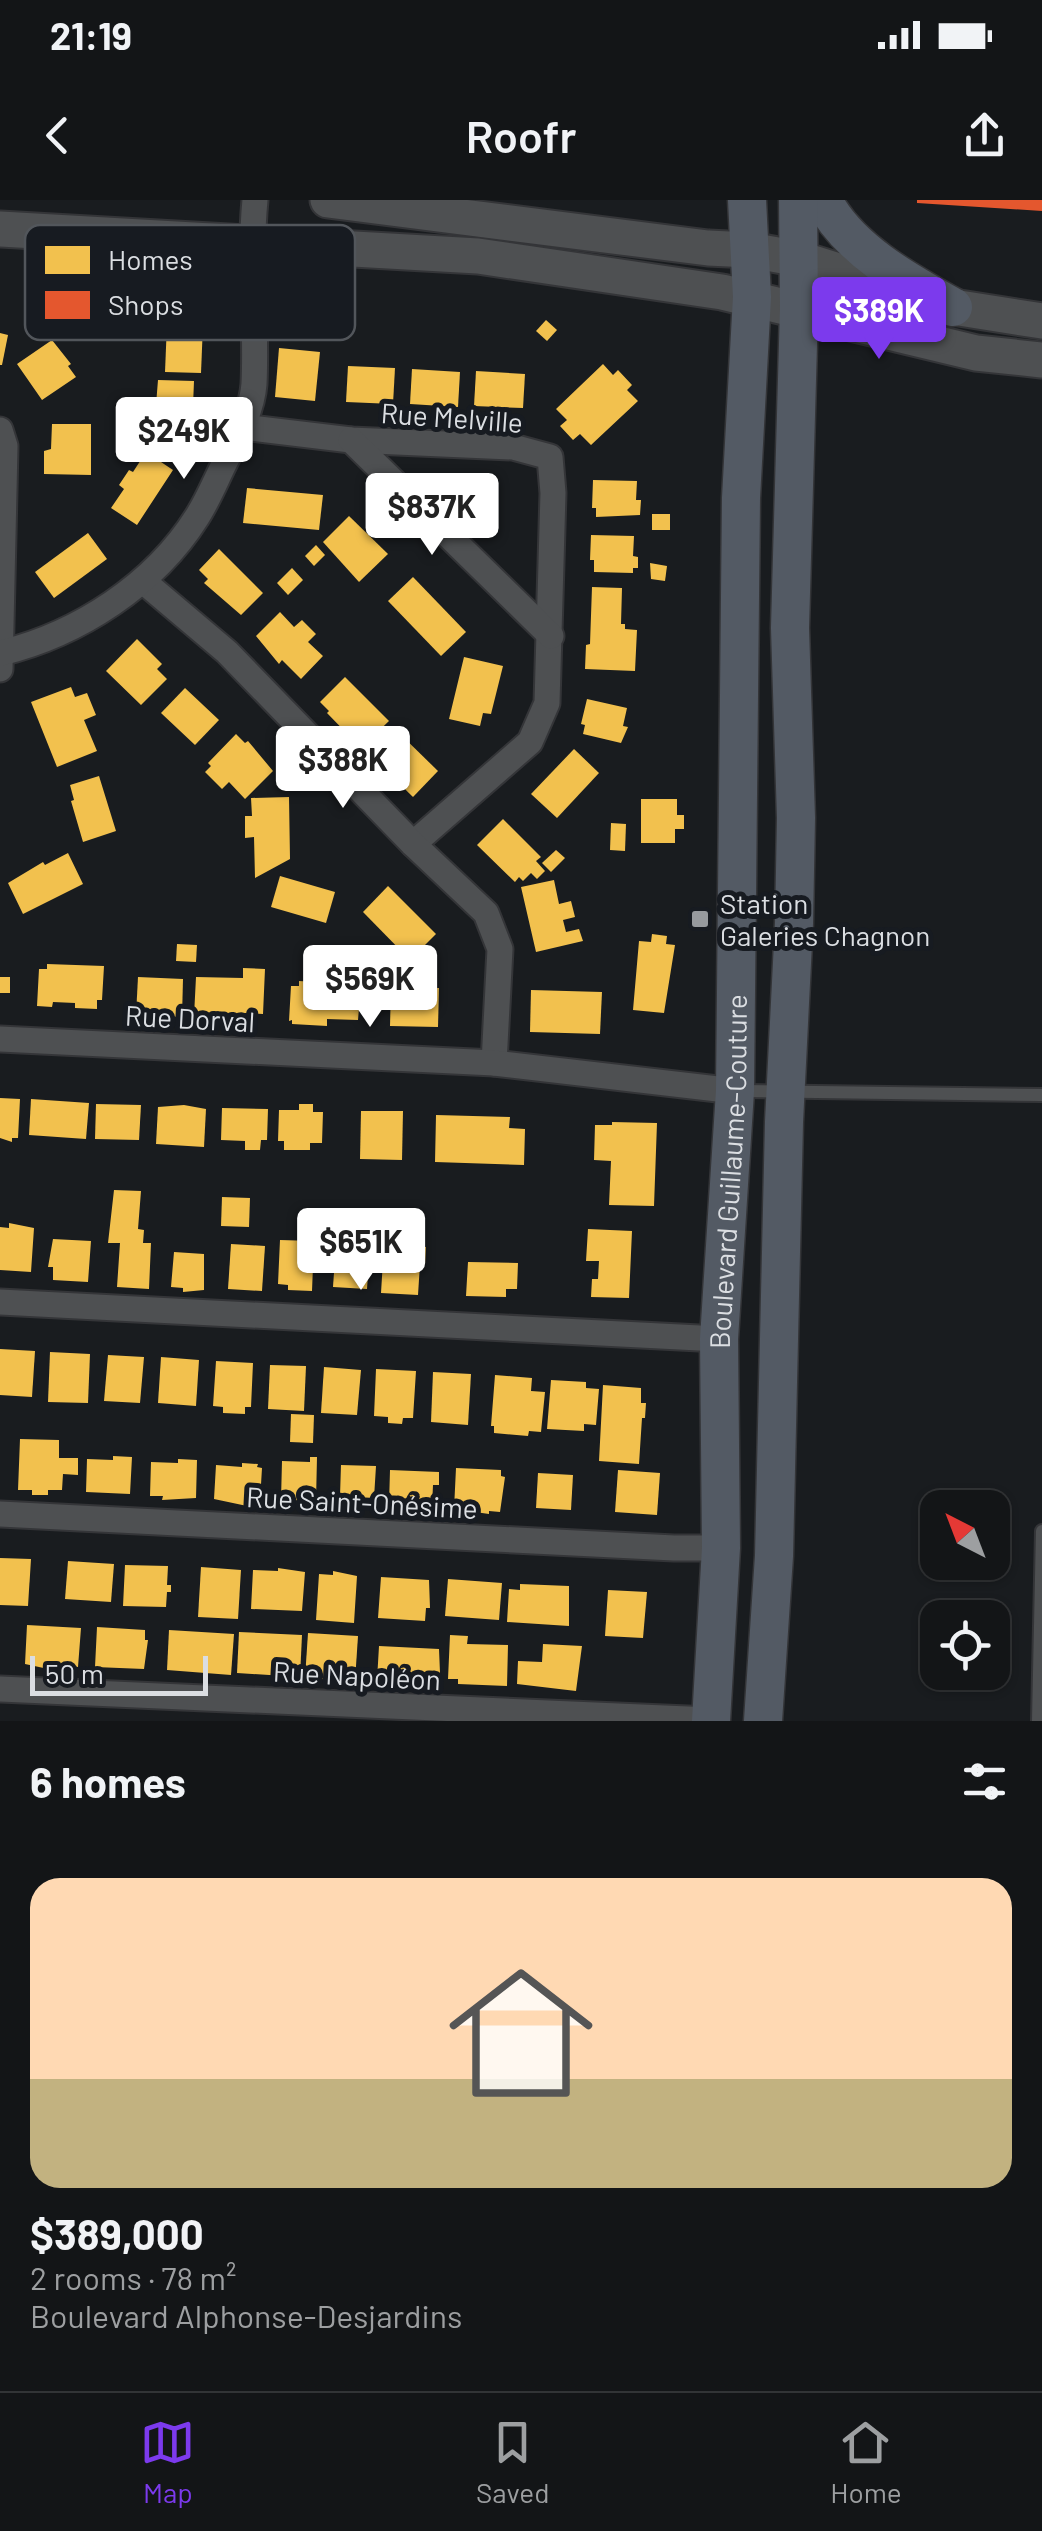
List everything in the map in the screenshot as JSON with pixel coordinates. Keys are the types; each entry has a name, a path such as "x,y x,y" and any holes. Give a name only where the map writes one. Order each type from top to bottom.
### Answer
{"main road":[{"path":"328,200 750,250 800,259 952,307 1042,321"},
{"name":"Boulevard Guillaume-Couture","path":"711,1721 721,1548 719,1339 735,1091 741,498 752,297 748,200"},
{"name":"Boulevard Guillaume-Couture","path":"763,1721 774,1556 796,818 790,628 800,308 798,200"},
{"path":"823,200 845,232 874,256 952,307"},
{"path":"0,229 25,231"},
{"path":"355,250 478,256 752,297 976,353 1042,360"}],"street":[{"path":"253,225 255,200"},
{"path":"1,653 41,643 144,581 196,518 242,427 254,387 253,340"},
{"name":"Rue Melville","path":"242,427 350,440 514,447 550,457 554,493 547,703 530,742 413,844"},
{"path":"0,430 6,446 0,669"},
{"name":"Rue Melville","path":"350,440 551,636"},
{"path":"144,581 227,652 486,914 500,949 494,1063"},
{"name":"Rue Dorval","path":"0,1039 494,1063 735,1091"},
{"path":"0,1302 719,1339"},
{"name":"Rue Saint-Onésime","path":"0,1514 721,1548"},
{"name":"Rue Napoléon","path":"0,1689 711,1721"}],"lane":[{"path":"735,1091 1042,1095"},
{"path":"1038,1721 1042,1531"}],"building: Homes":[{"path":"546,320 557,330 547,341 536,331"},
{"path":"0,333 8,335 2,365 0,365"},
{"path":"52,340 76,377 42,400 17,364"},
{"path":"166,340 202,340 201,373 165,372"},
{"path":"279,348 320,352 315,401 275,397"},
{"path":"603,364 613,375 618,370 632,385 627,390 638,401 591,445 580,434 573,440 560,426 567,420 556,409"},
{"path":"348,366 395,368 393,404 346,402"},
{"path":"412,369 460,372 458,407 410,404"},
{"path":"476,371 525,374 523,408 474,406"},
{"path":"158,380 194,381 192,431 156,429 156,423 150,423 150,405 156,405"},
{"path":"52,424 91,424 91,475 44,474 44,451 51,449"},
{"path":"146,452 173,470 137,525 111,508 124,489 119,485"},
{"path":"593,480 637,481 640,515 596,517 596,508 592,508"},
{"path":"247,488 323,495 319,530 243,523"},
{"path":"652,514 670,514 670,530 652,530"},
{"path":"349,516 388,554 359,582 323,542"},
{"path":"88,533 107,559 54,598 35,572"},
{"path":"591,535 634,536 633,556 638,557 638,568 633,568 633,573 594,572 594,560 590,560"},
{"path":"316,545 325,555 314,566 305,556"},
{"path":"219,549 263,593 241,615 204,583 208,579 199,570"},
{"path":"650,563 667,566 665,581 651,579"},
{"path":"292,568 303,580 288,595 277,583"},
{"path":"413,577 466,632 441,656 388,601"},
{"path":"592,587 622,588 621,624 625,624 625,629 637,630 635,671 585,669"},
{"path":"280,612 294,627 302,620 316,634 308,642 323,656 301,679 282,660 279,664 256,636"},
{"path":"137,639 162,664 157,669 167,679 141,705 106,671"},
{"path":"464,657 503,666 491,714 483,713 480,726 449,719"},
{"path":"345,677 389,721 361,748 320,702"},
{"path":"71,687 75,697 87,693 96,715 84,720 97,751 57,767 31,702"},
{"path":"185,688 219,720 195,745 161,713"},
{"path":"587,699 627,708 623,726 628,727 621,743 583,734 585,725 581,724"},
{"path":"395,729 438,771 413,797 370,755"},
{"path":"236,734 245,743 248,741 273,771 245,799 229,782 222,789 205,772 211,766 208,763"},
{"path":"574,749 599,773 557,818 531,794"},
{"path":"99,776 116,831 83,842 70,785"},
{"path":"289,797 290,859 255,878 254,837 245,838 245,816 252,816 251,798"},
{"path":"641,799 677,799 677,815 684,815 684,829 675,829 675,843 641,843"},
{"path":"503,819 541,857 536,861 545,871 537,879 531,873 523,881 519,877 515,882 477,845"},
{"path":"611,823 626,824 625,851 610,850"},
{"path":"556,850 565,858 551,872 542,863"},
{"path":"68,853 83,884 23,914 8,883 43,862 45,865"},
{"path":"280,876 335,892 326,923 271,907"},
{"path":"554,880 559,904 571,901 575,917 563,920 566,932 579,929 583,941 536,952 521,887"},
{"path":"388,886 436,934 410,960 363,912"},
{"path":"652,934 667,936 666,944 675,945 664,1013 633,1010 639,941 651,942"},
{"path":"177,944 197,945 196,962 176,961"},
{"path":"47,964 104,966 102,1000 97,1000 97,1009 75,1008 75,1003 37,1006 39,969 47,969"},
{"path":"243,968 265,969 263,1014 245,1013 244,1018 194,1016 196,977 243,978"},
{"path":"0,977 10,977 10,993 0,993"},
{"path":"138,977 183,979 182,1017 136,1015"},
{"path":"299,981 361,985 358,1020 327,1019 327,1026 292,1024 291,986 299,986"},
{"path":"391,987 439,988 438,1027 390,1026"},
{"path":"531,990 602,992 600,1034 530,1032"},
{"path":"0,1098 20,1099 18,1138 12,1138 12,1142 0,1138"},
{"path":"31,1099 89,1103 86,1139 29,1135"},
{"path":"96,1104 141,1105 139,1140 95,1139"},
{"path":"299,1104 313,1104 313,1112 323,1112 322,1143 310,1143 310,1150 284,1150 284,1141 278,1141 279,1110 299,1110"},
{"path":"184,1105 206,1109 204,1147 156,1144 158,1107"},
{"path":"222,1108 268,1109 267,1140 261,1140 260,1150 245,1150 245,1141 221,1140"},
{"path":"361,1111 403,1111 402,1160 360,1159"},
{"path":"436,1115 510,1117 509,1128 525,1129 524,1165 435,1162"},
{"path":"657,1123 654,1206 609,1205 611,1161 594,1160 595,1125"},
{"path":"114,1190 141,1191 138,1229 144,1230 143,1243 151,1243 149,1289 117,1287 120,1243 108,1243"},
{"path":"222,1197 250,1198 249,1227 221,1226"},
{"path":"9,1223 34,1228 31,1272 0,1270 0,1227 9,1228"},
{"path":"588,1229 632,1231 629,1298 591,1297 599,1261 586,1261"},
{"path":"337,1230 371,1232 367,1289 333,1287"},
{"path":"53,1239 91,1241 88,1282 53,1280 53,1267 48,1267"},
{"path":"280,1240 314,1241 312,1291 288,1290 288,1285 278,1284"},
{"path":"231,1244 265,1246 262,1291 228,1289"},
{"path":"384,1244 426,1247 425,1264 420,1264 418,1295 381,1293"},
{"path":"174,1252 204,1254 204,1290 183,1292 183,1288 171,1287"},
{"path":"468,1262 518,1263 517,1289 506,1289 506,1297 466,1296"},
{"path":"0,1349 35,1351 32,1397 0,1395"},
{"path":"50,1352 90,1354 88,1403 48,1402"},
{"path":"108,1355 144,1357 140,1403 104,1401"},
{"path":"161,1357 199,1360 196,1406 158,1403"},
{"path":"216,1361 253,1363 251,1407 245,1407 245,1414 223,1413 223,1407 213,1406"},
{"path":"270,1365 306,1366 304,1411 268,1409"},
{"path":"324,1367 361,1370 357,1415 321,1413"},
{"path":"376,1369 416,1371 413,1418 403,1418 402,1424 374,1416"},
{"path":"433,1372 471,1374 468,1425 431,1422"},
{"path":"495,1375 532,1378 531,1391 545,1392 541,1432 529,1431 528,1436 494,1433 491,1426"},
{"path":"551,1380 586,1382 586,1388 599,1389 596,1425 584,1424 584,1431 547,1429"},
{"path":"603,1385 641,1388 641,1403 646,1403 639,1464 599,1461"},
{"path":"291,1414 314,1415 313,1443 290,1442"},
{"path":"20,1439 59,1440 59,1458 78,1458 78,1475 63,1474 62,1490 48,1490 48,1495 18,1490"},
{"path":"113,1456 132,1457 130,1494 86,1492 87,1459 113,1460"},
{"path":"310,1457 317,1457 316,1501 281,1500 282,1461 310,1462"},
{"path":"178,1459 197,1460 196,1498 162,1500 163,1496 150,1496 151,1462 178,1463"},
{"path":"242,1463 262,1468 260,1501 248,1500 247,1506 214,1499 216,1465 242,1467"},
{"path":"341,1465 376,1466 374,1498 340,1496"},
{"path":"456,1468 501,1470 505,1477 500,1512 454,1509"},
{"path":"390,1470 439,1472 439,1485 433,1485 432,1507 389,1505"},
{"path":"618,1470 660,1473 657,1515 615,1512"},
{"path":"538,1473 573,1475 571,1510 536,1508"},
{"path":"0,1558 31,1559 28,1606 0,1605"},
{"path":"68,1561 114,1564 111,1602 65,1599"},
{"path":"125,1565 168,1566 167,1585 171,1585 171,1592 167,1592 166,1607 123,1606"},
{"path":"201,1567 241,1570 238,1619 198,1617"},
{"path":"253,1570 305,1572 302,1611 251,1609"},
{"path":"333,1571 357,1576 354,1623 316,1620 319,1574 333,1575"},
{"path":"381,1577 429,1580 430,1608 426,1608 425,1621 378,1618"},
{"path":"448,1579 502,1583 499,1620 445,1616"},
{"path":"520,1584 569,1586 569,1626 507,1622 509,1589 520,1590"},
{"path":"608,1590 647,1592 643,1638 605,1636"},
{"path":"27,1625 81,1628 78,1667 53,1665 53,1670 25,1664"},
{"path":"97,1627 145,1630 148,1640 144,1669 95,1667"},
{"path":"169,1630 234,1634 231,1675 167,1670"},
{"path":"239,1632 302,1635 300,1677 237,1673"},
{"path":"308,1633 358,1636 355,1681 305,1678"},
{"path":"450,1635 468,1636 467,1644 508,1645 507,1686 458,1684 458,1679 448,1679"},
{"path":"543,1644 582,1646 576,1691 517,1684 518,1661 542,1662"},
{"path":"379,1646 439,1649 440,1673 436,1673 436,1683 377,1680"}],"building: Shops":[{"path":"1042,200 1042,211 917,203"}],"place":[{"name":"Station Galeries Chagnon","path":"700,919"}]}
